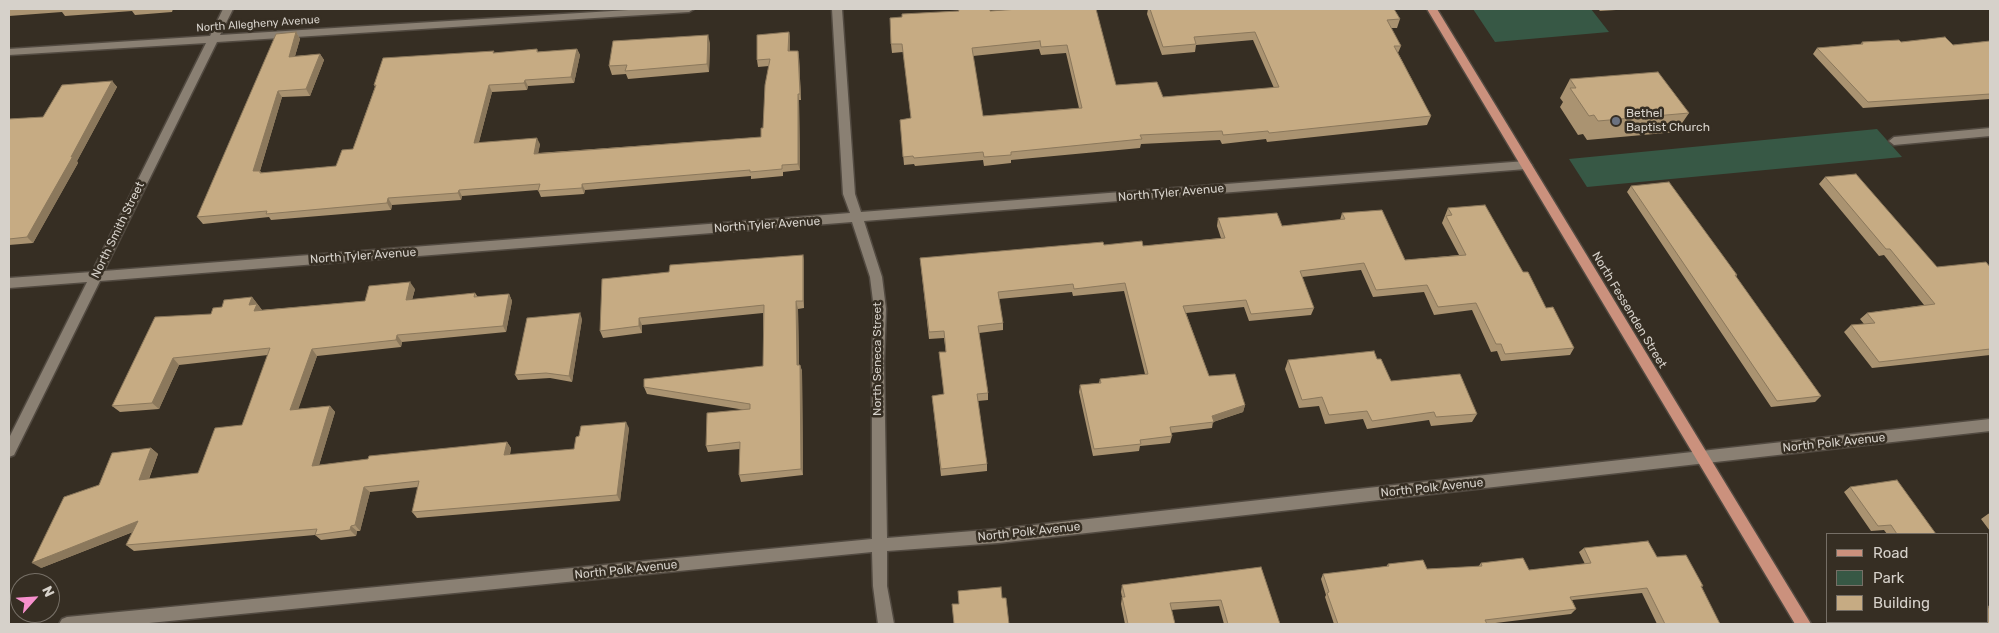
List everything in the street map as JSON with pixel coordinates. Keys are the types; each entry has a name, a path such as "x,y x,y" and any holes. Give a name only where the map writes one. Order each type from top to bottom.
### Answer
{"main road":[{"name":"North Fessenden Street","path":"1432,9 1803,624"}],"street":[{"name":"North Smith Street","path":"9,451 228,9"},
{"name":"North Allegheny Avenue","path":"9,52 689,9"},
{"name":"North Seneca Street","path":"837,9 849,194 876,278 880,308 878,362 880,586 886,624"},
{"path":"1894,141 1990,132"},
{"name":"North Tyler Avenue","path":"9,283 1526,165"},
{"name":"North Polk Avenue","path":"67,624 880,545 998,536 1990,425"}],"green space":[{"path":"1473,9 1591,9 1609,32 1495,42"},
{"path":"1877,129 1902,157 1587,187 1569,159"}],"building":[{"path":"958,9 990,9 990,11 1096,9 1116,85 1157,82 1163,97 1279,87 1255,32 1194,37 1196,44 1163,47 1150,9 1394,9 1400,19 1387,20 1401,46 1394,46 1431,116 1269,133 1268,131 1223,135 1222,131 1140,135 1142,139 1011,152 1011,155 984,157 983,152 914,158 913,156 903,157 900,120 911,118 902,44 891,44 890,18 902,17 902,14 959,11","holes":["1040,41 1041,47 1067,45 1082,108 983,116 972,48"]},
{"path":"296,32 289,57 320,54 306,89 278,91 253,171 260,171 260,173 336,166 342,150 353,149 376,85 374,85 383,58 537,49 537,52 577,49 571,77 489,85 474,143 537,138 534,154 761,137 765,85 770,59 757,60 757,35 789,32 788,51 798,51 800,94 798,94 798,164 782,165 782,169 750,172 750,170 582,184 582,188 538,191 540,184 459,190 458,193 388,198 387,203 266,214 267,211 197,217 276,34"},
{"path":"708,35 707,64 625,71 627,65 609,66 613,41"},
{"path":"1945,37 1953,45 1990,41 1990,94 1868,102 1817,48 1863,44 1862,42 1899,40 1901,42"},
{"path":"1658,72 1689,113 1598,121 1594,115 1589,116 1570,88 1576,88 1570,79"},
{"path":"112,81 71,157 73,156 27,237 9,239 9,119 43,117 62,85"},
{"path":"1856,174 1937,267 1986,262 1990,267 1990,349 1879,362 1851,325 1875,323 1867,313 1935,304 1890,249 1886,249 1825,177"},
{"path":"1669,182 1737,275 1735,275 1821,396 1777,401 1631,186"},
{"path":"1485,205 1523,272 1528,272 1546,308 1553,307 1574,348 1505,354 1501,344 1496,344 1476,303 1438,307 1427,285 1376,290 1364,263 1300,271 1314,308 1251,314 1246,300 1183,306 1209,376 1235,374 1245,405 1212,416 1214,422 1170,427 1172,436 1140,440 1141,444 1094,449 1080,385 1101,383 1100,379 1148,374 1125,283 1074,289 1073,284 998,292 1003,323 978,326 988,393 977,394 987,464 941,469 932,396 944,394 939,352 946,352 944,331 929,332 920,258 1103,242 1104,245 1142,241 1143,246 1225,238 1218,218 1277,213 1282,226 1345,219 1342,213 1382,210 1405,260 1466,255 1446,216 1452,215 1448,208"},
{"path":"803,255 803,301 796,301 797,365 800,365 801,469 739,475 740,442 706,446 707,413 750,409 750,404 644,387 644,379 763,366 764,305 639,318 639,326 600,331 602,279 669,272 670,265"},
{"path":"410,282 406,300 475,293 474,297 509,294 503,326 397,335 396,340 312,349 290,410 330,406 312,466 368,459 369,456 507,442 504,455 574,449 576,437 579,436 581,426 626,422 617,495 412,512 419,481 364,487 355,525 351,526 350,530 315,535 317,529 126,545 138,521 32,563 64,497 99,485 112,453 151,448 139,480 198,473 215,428 242,425 270,348 173,358 152,403 112,406 155,317 211,314 213,308 222,307 224,300 252,297 249,305 257,304 254,311 365,301 369,286"},
{"path":"580,313 569,376 546,373 515,375 527,318"},
{"path":"1374,351 1377,359 1381,359 1391,381 1460,374 1477,414 1436,417 1434,412 1372,421 1367,411 1329,415 1322,397 1302,400 1288,360"},
{"path":"1897,480 1935,533 1896,533 1891,525 1878,526 1850,487"},
{"path":"1648,541 1657,557 1686,555 1703,586 1701,586 1720,624 1665,624 1647,588 1570,597 1576,609 1485,620 1487,624 1338,624 1327,593 1329,592 1323,574 1423,560 1427,569 1482,566 1481,563 1523,558 1529,570 1591,563 1584,548"},
{"path":"1261,567 1280,624 1228,624 1221,600 1170,603 1175,624 1128,624 1122,597 1125,597 1122,585"},
{"path":"1001,587 1002,598 1006,598 1009,624 954,624 952,604 959,604 958,591"},
{"path":"1989,608 1990,610 1990,624 1946,624 1989,623"}],"place":[{"name":"Bethel Baptist Church","path":"1616,121"}]}
